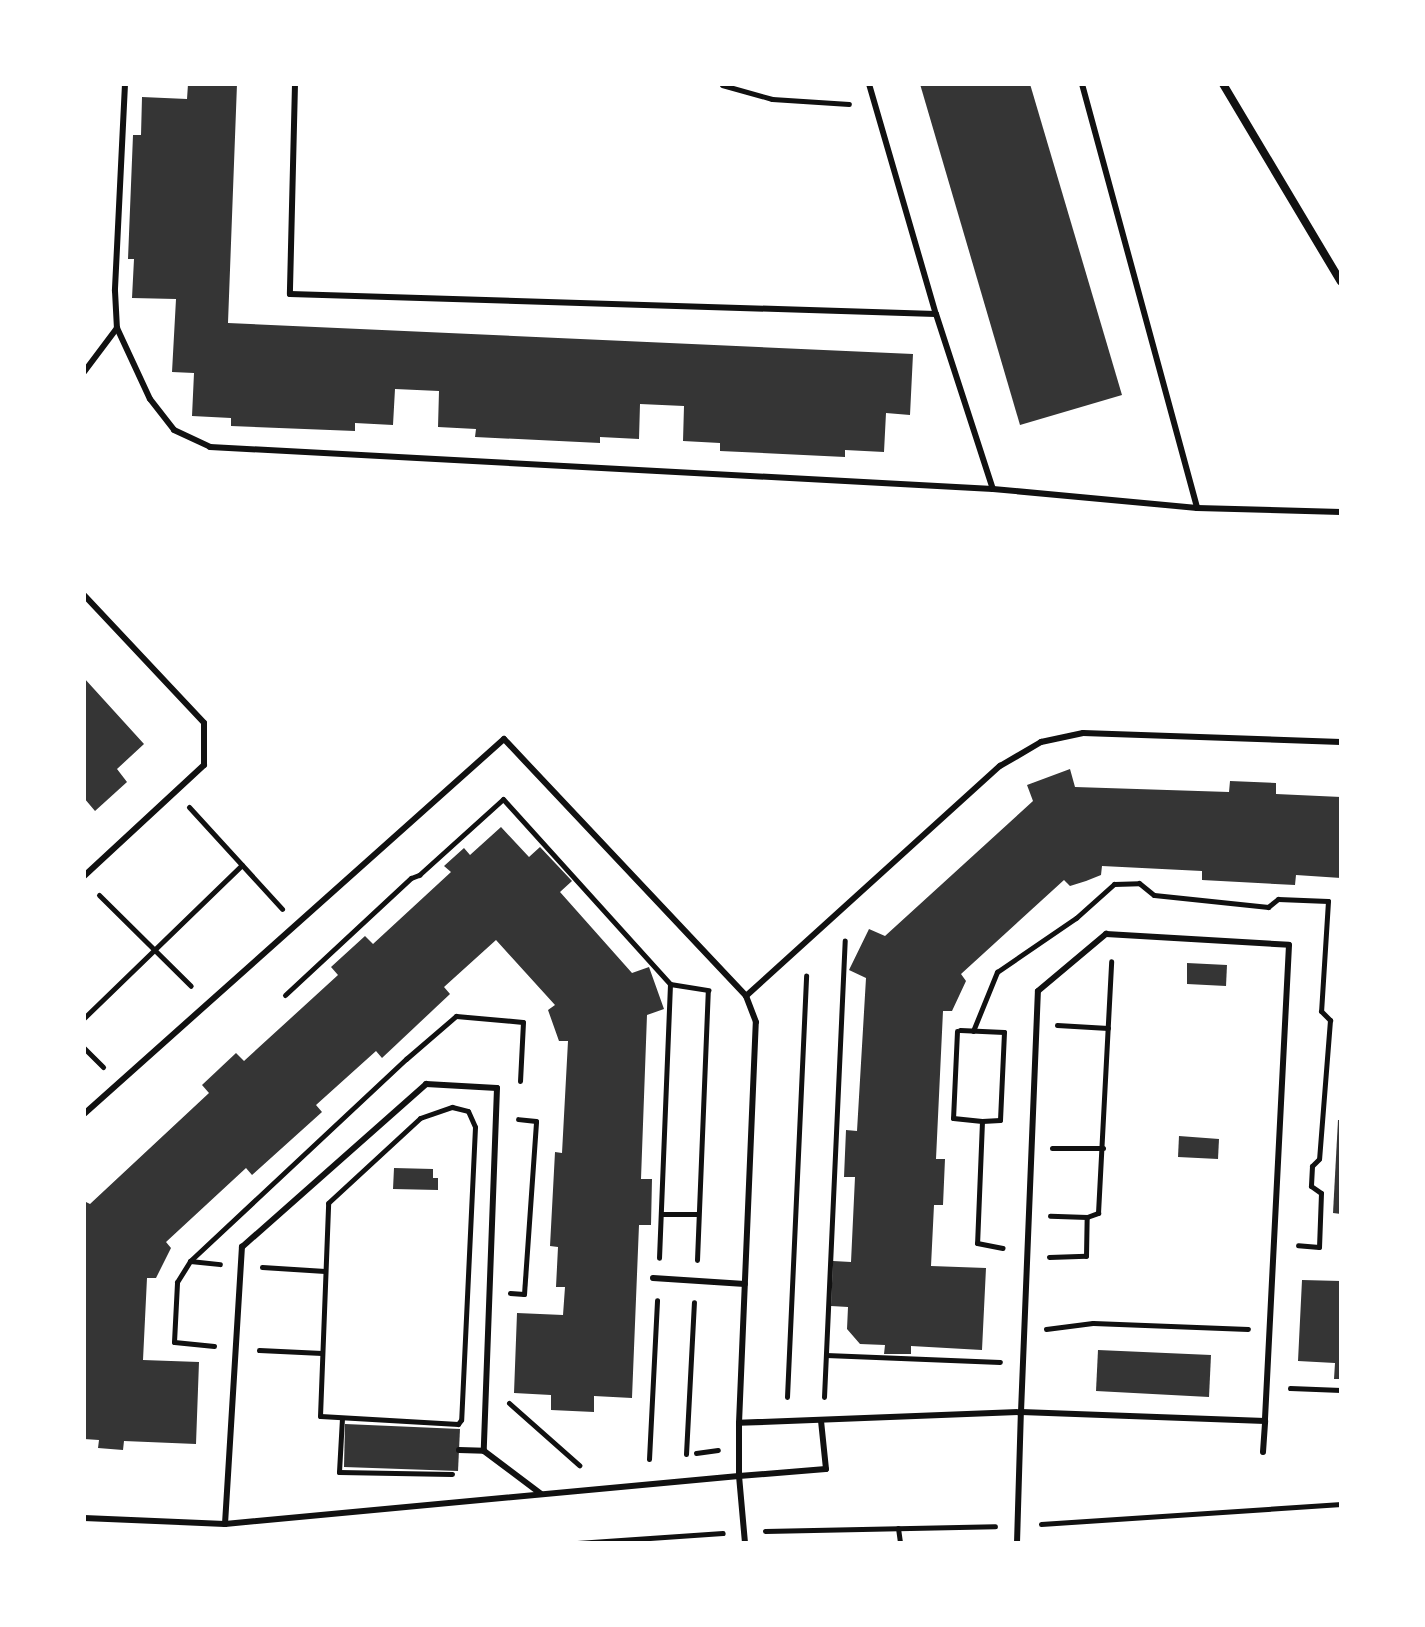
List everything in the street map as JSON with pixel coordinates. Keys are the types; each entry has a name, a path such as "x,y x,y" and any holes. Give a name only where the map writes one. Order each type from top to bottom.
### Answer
{"street":[{"path":"1223,84 1341,282"}],"lane":[{"path":"125,84 115,291 117,328 150,399 174,430 210,447 993,489 1197,508 1341,512"},
{"path":"295,84 290,294 936,314"},
{"path":"869,84 936,314 993,489"},
{"path":"1082,84 1197,508"},
{"path":"84,372 117,328"},
{"path":"84,595 204,723 204,765 84,876"},
{"path":"746,996 1000,766 1041,742 1083,733 1341,742"},
{"path":"84,1114 504,739 746,996 756,1022 739,1423 739,1476 745,1543"},
{"path":"1017,1543 1038,991 1106,934 1289,945 1263,1452"},
{"path":"225,1524 242,1247 426,1084 497,1088 484,1451"},
{"path":"656,1278 745,1284"},
{"path":"739,1423 1021,1412 1265,1421"},
{"path":"84,1518 225,1524 826,1469 821,1421"},
{"path":"459,1450 484,1451 541,1494"}],"path":[{"path":"722,85 772,99 849,104"},
{"path":"175,792 296,924"},
{"path":"285,995 411,878 419,875 503,799 670,984 649,1459"},
{"path":"84,1018 242,865"},
{"path":"973,1031 997,972 1076,918 1114,884 1139,883 1154,895 1268,907 1278,899 1328,901 1321,1011 1330,1020 1319,1159 1312,1166 1311,1186 1321,1193 1319,1247 1292,1245"},
{"path":"94,890 208,1003"},
{"path":"824,1402 845,935 836,943"},
{"path":"1045,1215 1087,1217 1098,1213 1112,960 1122,957"},
{"path":"786,1401 806,968"},
{"path":"686,1454 708,990"},
{"path":"213,1360 214,1345 174,1342 177,1282 190,1261 406,1059 456,1016 523,1022 520,1091"},
{"path":"1052,1025 1108,1028"},
{"path":"959,1030 973,1031 1004,1032 1000,1120 953,1118 959,1030"},
{"path":"506,1307 506,1293 524,1294 536,1121 518,1119 519,1105"},
{"path":"452,1107 468,1111 475,1127 461,1420 458,1424 320,1416 325,1271 328,1203 420,1118 452,1107"},
{"path":"982,1121 977,1243 1003,1245 1003,1260"},
{"path":"1047,1148 1103,1148"},
{"path":"662,1214 698,1214"},
{"path":"1042,1257 1086,1256 1087,1217"},
{"path":"240,1266 325,1271"},
{"path":"1248,1342 1250,1314"},
{"path":"1044,1330 1093,1323 1249,1329"},
{"path":"826,1355 1000,1363 1000,1348"},
{"path":"251,1349 322,1353"},
{"path":"1284,1400 1285,1387 1341,1390"},
{"path":"500,1394 577,1465 592,1464"},
{"path":"342,1418 339,1472 457,1474"},
{"path":"674,1456 739,1447"},
{"path":"635,1460 661,1457"},
{"path":"577,1543 744,1532 1018,1525 1341,1504"},
{"path":"898,1528 900,1543"}],"building":[{"path":"188,84 237,84 228,323 913,354 910,415 886,413 884,452 845,450 845,457 720,451 720,443 683,441 684,406 640,404 639,439 600,437 600,443 475,437 476,429 438,427 439,391 395,389 393,425 355,423 355,431 231,426 231,418 192,416 194,373 172,372 176,299 132,298 134,259 128,259 133,135 141,135 142,97 187,99"},
{"path":"920,84 1030,84 1122,395 1020,425"},
{"path":"84,678 144,744 117,769 127,782 95,811 84,798"},
{"path":"1070,769 1075,787 1229,792 1230,781 1276,783 1276,794 1341,797 1341,878 1296,875 1295,885 1202,880 1202,871 1102,866 1101,875 1086,881 1070,886 1064,880 961,974 966,981 952,1011 943,1011 936,1159 945,1159 943,1205 934,1205 931,1266 986,1268 982,1350 911,1346 911,1354 884,1354 885,1345 860,1344 847,1329 848,1307 831,1306 833,1261 851,1262 855,1177 844,1177 846,1130 857,1131 866,978 849,970 869,929 885,936 1033,801 1027,785"},
{"path":"501,827 529,857 540,847 572,881 560,892 632,973 649,967 664,1009 647,1015 641,1179 652,1179 651,1225 639,1225 632,1398 594,1396 594,1412 551,1410 551,1395 514,1393 517,1313 563,1315 565,1287 556,1287 558,1247 550,1246 555,1152 562,1153 568,1041 559,1041 548,1010 555,1005 496,940 444,987 450,994 382,1058 376,1051 316,1105 322,1112 252,1175 246,1168 166,1242 171,1248 156,1278 147,1278 143,1360 199,1362 196,1444 124,1441 123,1450 98,1448 99,1440 84,1439 84,1201 90,1204 209,1093 202,1085 236,1053 244,1061 338,975 331,967 365,936 373,944 451,872 444,866 464,848 470,855"},
{"path":"1187,963 1227,965 1226,986 1187,984"},
{"path":"1338,1120 1341,1120 1341,1214 1333,1213"},
{"path":"1179,1136 1219,1139 1218,1159 1178,1157"},
{"path":"394,1168 433,1169 433,1178 438,1178 438,1190 393,1189"},
{"path":"1302,1280 1341,1281 1341,1379 1334,1379 1335,1363 1298,1361"},
{"path":"1098,1350 1211,1355 1209,1397 1096,1391"},
{"path":"345,1424 460,1429 458,1471 344,1467"}]}
